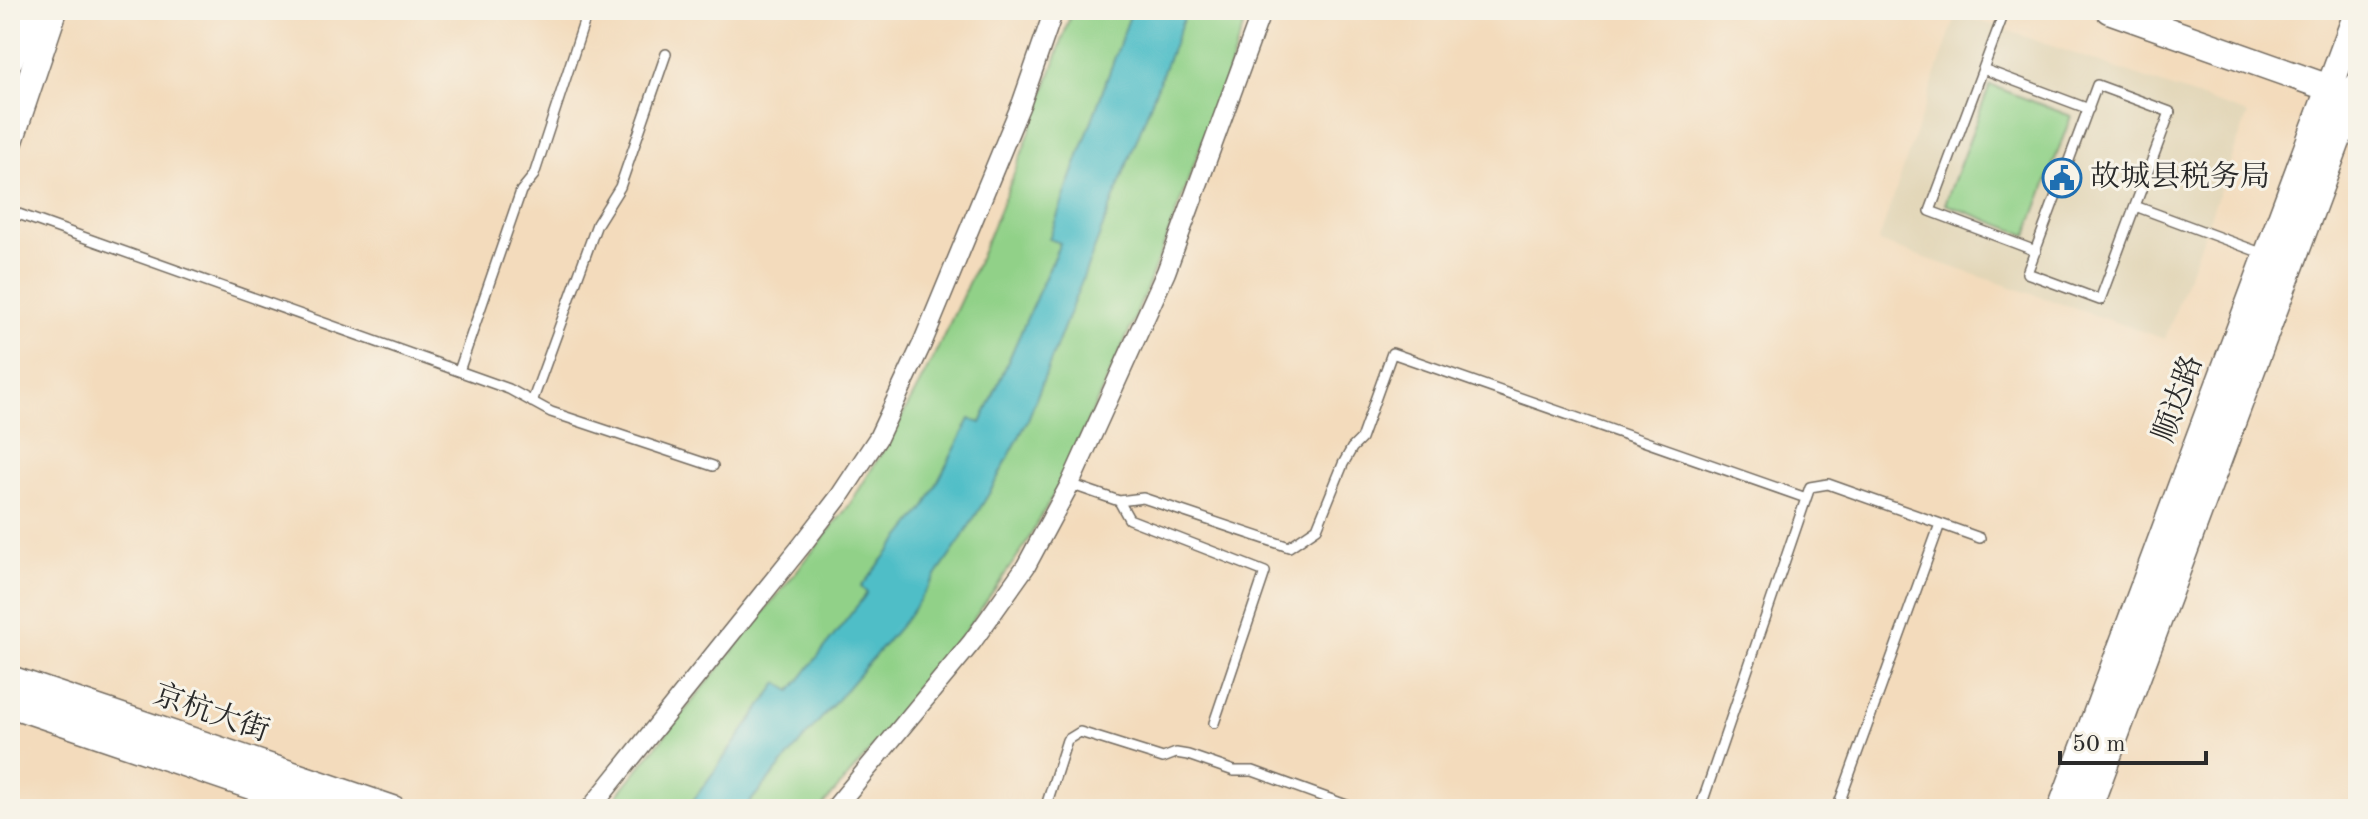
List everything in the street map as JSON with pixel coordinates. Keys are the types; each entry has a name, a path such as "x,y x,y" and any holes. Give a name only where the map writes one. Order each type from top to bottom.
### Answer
{"main road":[{"path":"10,59 27,10"},
{"path":"10,141 54,10"},
{"path":"2109,10 2347,90"},
{"name":"顺达路","path":"2088,809 2347,90 2358,11"},
{"name":"顺达路","path":"2061,809 2267,256 2347,90"},
{"name":"京杭大街","path":"10,679 393,809"},
{"name":"京杭大街","path":"10,704 319,809"}],"street":[{"path":"590,809 802,545 878,438 922,344 1016,117 1054,10"},
{"path":"834,809 972,642 1026,566 1070,484 1166,272 1262,10"}],"lane":[{"path":"2005,10 1930,211 2036,251"},
{"path":"459,371 521,191 534,175 587,13"},
{"path":"532,402 597,224 620,187 666,54"},
{"path":"1983,69 2089,109"},
{"path":"2097,85 2170,112 2135,206 2100,300 2027,273 2097,85"},
{"path":"2135,206 2267,256"},
{"path":"10,211 509,389 551,412 713,466"},
{"path":"1070,484 1119,501 1143,498 1289,547 1317,528 1343,464 1361,439 1392,353 1806,498"},
{"path":"1700,809 1810,487 1828,484 1980,538"},
{"path":"1119,501 1129,519 1265,572 1214,723"},
{"path":"1837,809 1940,524"},
{"path":"1045,809 1067,740 1080,732 1163,758 1176,753 1234,771 1253,771 1357,809"}],"shaded area":[{"name":"故城县税务局","path":"1957,13 2248,114 2165,339 1878,242"}],"green space":[{"path":"1072,10 1249,10 1133,323 1058,487 1024,547 932,679 820,809 609,809 848,507 884,449 948,328 976,266 1027,139"},
{"path":"1990,85 2071,116 2027,235 1945,204"}],"water":[{"path":"1132,10 1187,10 1027,422 990,492 907,618 744,809 687,809 778,683 791,691 867,593 861,587 925,507 970,419 981,423 1060,243 1049,239"}],"place":[{"name":"故城县税务局","path":"2062,178"}]}
